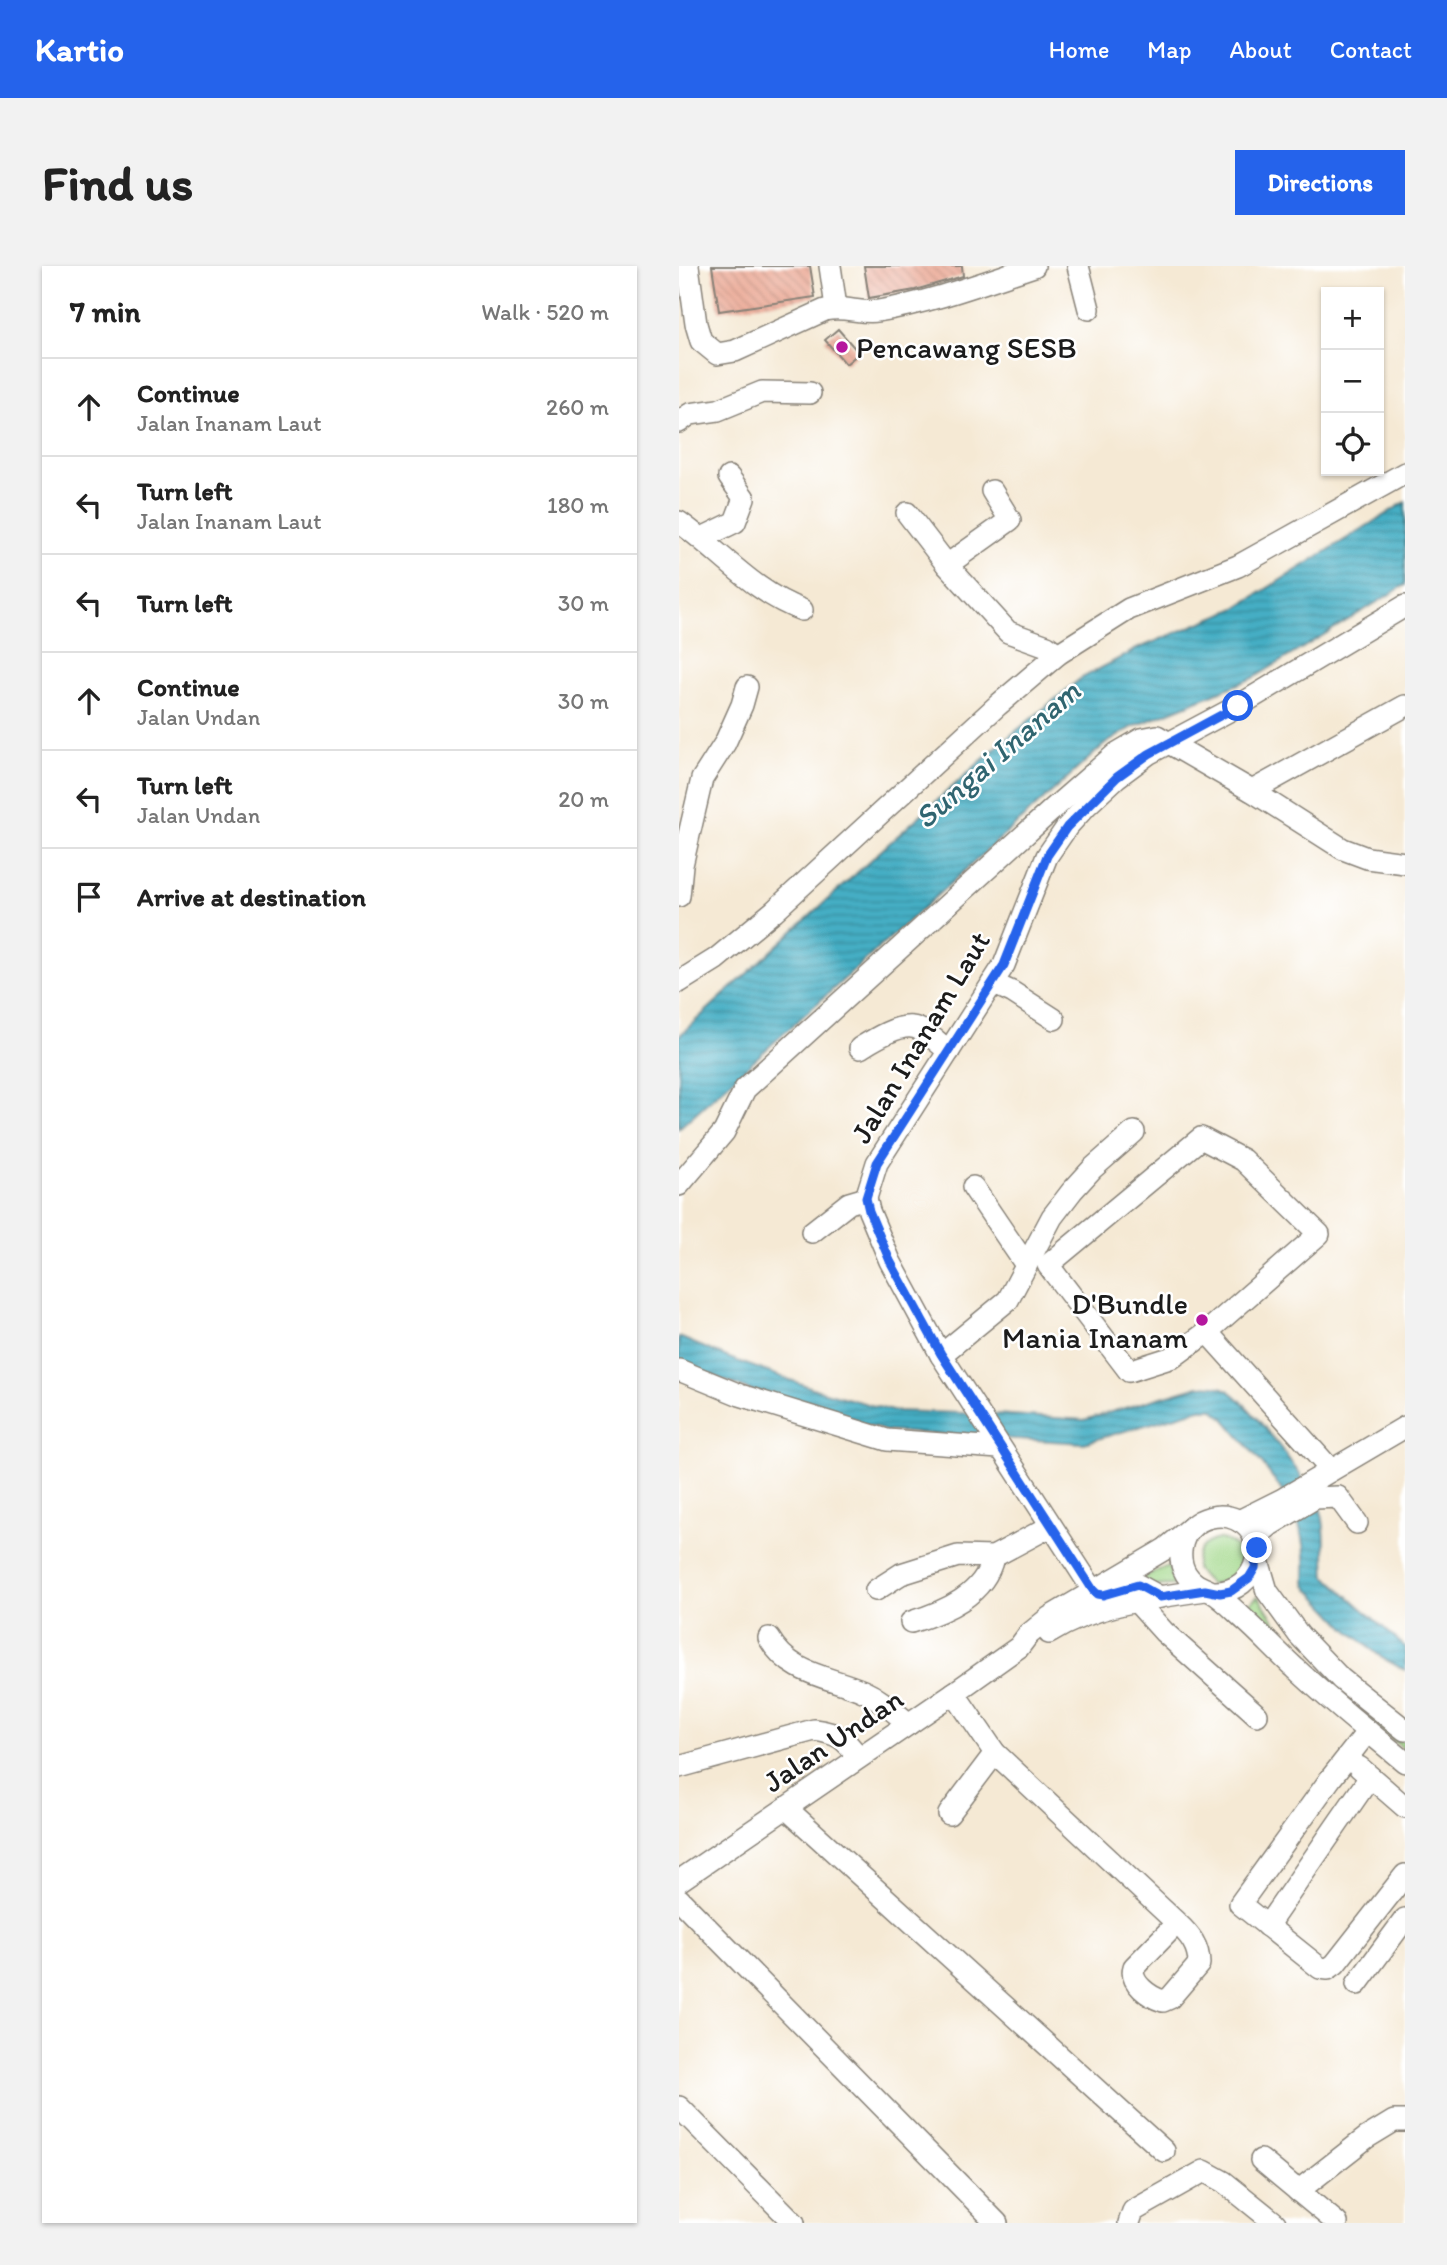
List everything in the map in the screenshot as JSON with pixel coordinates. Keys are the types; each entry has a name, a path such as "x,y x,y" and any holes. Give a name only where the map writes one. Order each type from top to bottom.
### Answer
{"street":[{"path":"688,266 701,341 717,354 735,351 831,309 877,311 930,301 988,273 1034,266"},
{"path":"830,266 831,309"},
{"path":"1078,266 1089,309"},
{"path":"679,422 689,414 718,410 762,392 810,393"},
{"path":"679,981 716,959 774,911 998,705 1058,654 1129,609 1238,566 1405,473"},
{"path":"702,538 735,522 744,498 729,477"},
{"path":"947,565 1010,520 992,491"},
{"path":"907,513 947,565 1009,632 1047,646 1058,654"},
{"path":"679,522 702,538 745,576 796,608"},
{"name":"Jalan Inanam Laut","path":"866,1198 877,1163 1004,965 1047,856 1067,827 1117,777 1149,754 1283,681 1405,606"},
{"path":"679,896 682,865 702,779 725,743 747,687"},
{"path":"1252,791 1405,706"},
{"path":"679,1185 724,1132 745,1089 1054,808 1117,753 1141,738 1157,736 1252,791 1343,849 1367,858 1405,863"},
{"path":"992,984 1011,992 1055,1019"},
{"path":"860,1048 887,1033 911,1027 923,1031 949,1051"},
{"path":"941,1354 1008,1300 1052,1217 1093,1168 1134,1132"},
{"path":"1201,1138 1243,1160 1319,1234 1207,1332 1173,1357 1129,1371 1048,1265 1201,1138"},
{"path":"973,1187 1026,1265"},
{"path":"812,1232 849,1203 866,1198 890,1261 941,1354 999,1448 1093,1590 1103,1595 1138,1585 1160,1597"},
{"path":"1207,1332 1331,1470"},
{"path":"679,1370 740,1395 887,1440 999,1448"},
{"path":"1239,1521 1284,1507 1311,1491 1331,1470 1405,1427"},
{"path":"1311,1491 1338,1497 1357,1523"},
{"path":"1256,1548 1284,1507"},
{"name":"Jalan Undan","path":"1019,1647 1028,1635 1051,1617 1165,1549 1203,1519 1215,1516 1239,1521"},
{"path":"1239,1521 1248,1529 1267,1591 1282,1614 1319,1658 1405,1730"},
{"path":"876,1590 901,1574 958,1556 993,1557 1051,1526"},
{"path":"1193,1526 1185,1535 1181,1547 1181,1561 1185,1573 1193,1583 1208,1591 1247,1622 1330,1700 1405,1762"},
{"name":"Jalan Undan","path":"679,1881 1019,1647 1034,1642 1079,1617 1105,1608 1160,1597 1231,1591 1241,1586 1255,1568 1256,1548"},
{"path":"911,1622 942,1612 966,1596 982,1582 990,1570 993,1557"},
{"path":"1137,1602 1164,1632 1257,1715"},
{"path":"769,1638 785,1660 812,1674 863,1691 882,1702 909,1724"},
{"path":"1350,1685 1366,1684 1405,1717"},
{"path":"954,1693 995,1753 1177,1923"},
{"path":"679,1767 814,1730 833,1732 849,1744 858,1758"},
{"path":"1368,1731 1241,1901 1241,1907 1320,1968 1328,1969 1335,1965 1405,1875"},
{"path":"949,1814 995,1753"},
{"path":"1347,1756 1405,1807"},
{"path":"1267,1926 1370,1777"},
{"path":"786,1808 1164,2151"},
{"path":"679,1899 997,2223"},
{"path":"1357,1984 1405,1919"},
{"path":"679,2107 794,2223"},
{"path":"1298,2191 1366,2138 1394,2121 1405,2121"},
{"path":"1261,2160 1338,2223"},
{"path":"1129,2223 1133,2211 1204,2172 1224,2182 1275,2223"}],"green space":[{"path":"1219,1539 1232,1544 1239,1552 1241,1570 1238,1577 1211,1585 1196,1570 1196,1558 1200,1549"},
{"path":"1168,1566 1175,1585 1146,1586 1108,1593"},
{"path":"1258,1596 1289,1642 1315,1671 1405,1743 1405,1750 1319,1680 1266,1623 1245,1608"}],"water":[{"name":"Sungai Inanam","path":"1405,502 1405,585 1255,677 1133,727 1105,744 679,1128 679,1036 999,745 1080,679 1137,649 1236,608"},
{"path":"679,1337 818,1390 892,1411 1084,1420 1199,1386 1226,1389 1264,1427 1316,1499 1323,1518 1326,1576 1405,1647 1405,1670 1382,1658 1347,1629 1308,1588 1305,1583 1304,1544 1292,1509 1259,1460 1213,1409 1200,1409 1084,1443 886,1431 749,1390 679,1362"}],"building":[{"path":"712,266 810,266 815,297 719,311"},
{"path":"864,266 962,266 963,276 915,290 869,298"},
{"name":"Pencawang SESB","path":"838,329 859,353 846,364 825,340"}],"place":[{"name":"Pencawang SESB","path":"842,347"},
{"name":"D'Bundle Mania Inanam","path":"1202,1320"}],"route":[{"path":"1238,706 1149,754 1117,777 1067,827 1047,856 1004,965 877,1163 866,1198 890,1261 941,1354 999,1448 1097,1594 1103,1595 1132,1585 1142,1586 1160,1597 1205,1590 1220,1593 1231,1591 1249,1578 1255,1568 1257,1548"}]}
